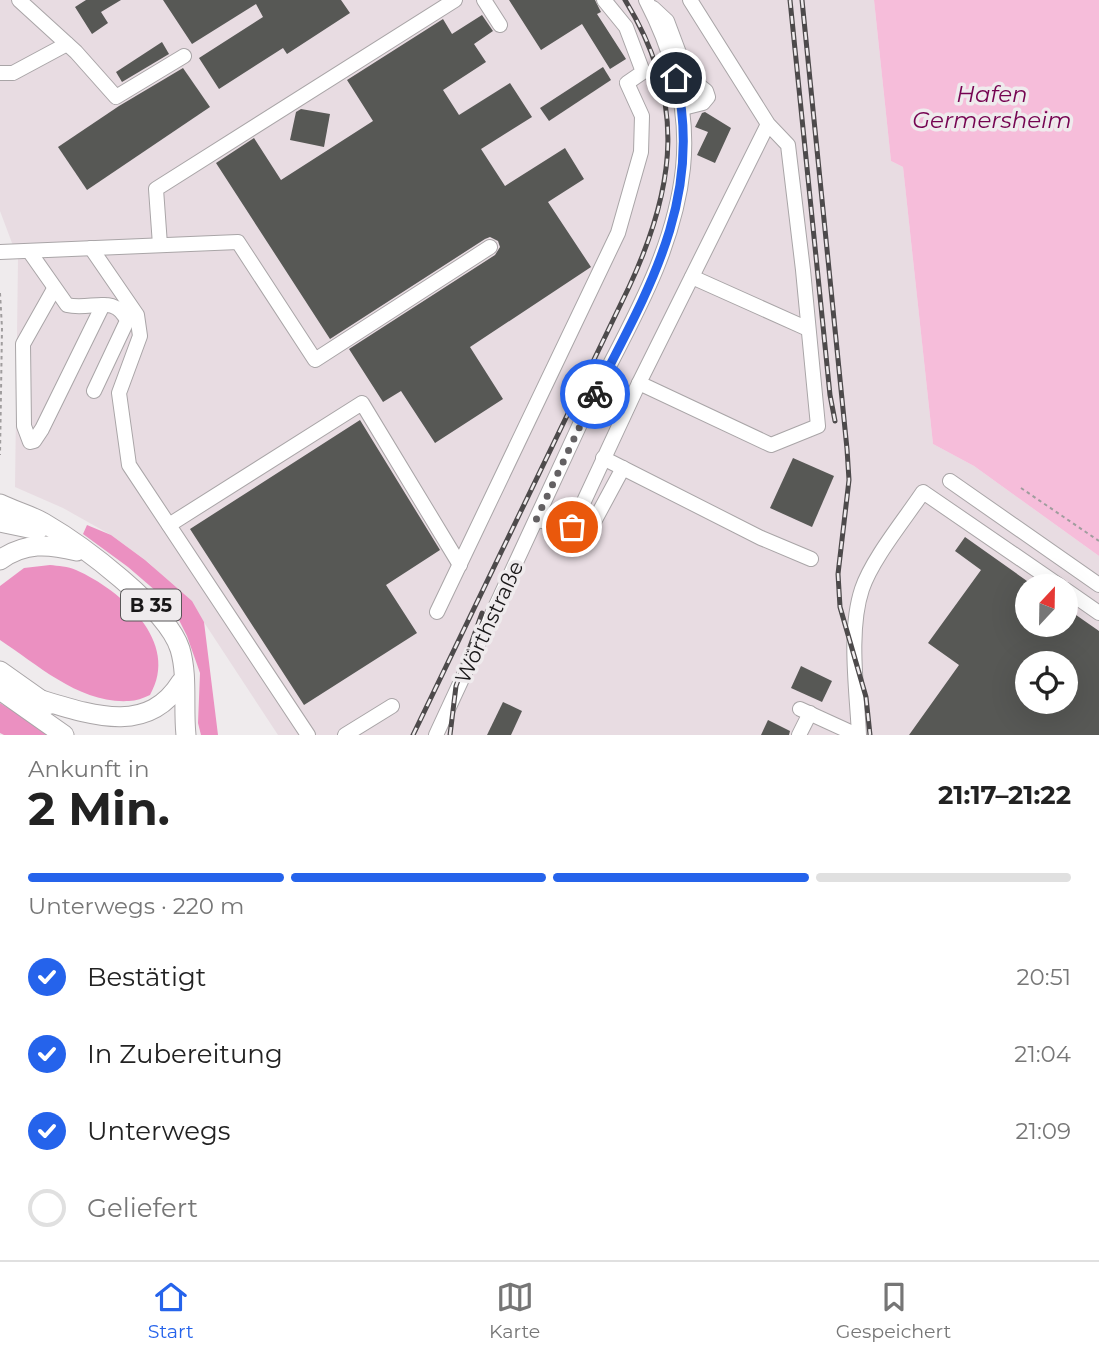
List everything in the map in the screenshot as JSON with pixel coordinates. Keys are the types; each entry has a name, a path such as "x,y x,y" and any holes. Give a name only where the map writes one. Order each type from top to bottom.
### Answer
{"highway":[{"name":"B 35","path":"0,504 46,524 137,593 165,621 180,648 186,735"},
{"name":"B 35","path":"0,522 63,537"},
{"name":"B 35","path":"0,560 16,550 38,545 88,554"},
{"path":"0,671 92,735"},
{"path":"38,699 66,707 112,727 134,727 151,720 167,707 183,677"},
{"path":"0,690 64,735"}],"street":[{"path":"19,0 67,44 117,97 184,56"},
{"path":"155,246 156,189 455,0"},
{"path":"484,0 500,25"},
{"path":"437,612 618,233 641,152 642,116 627,83 643,72 626,27 604,0"},
{"path":"648,0 667,21 685,69 691,79 706,91 708,97 703,103 683,108"},
{"name":"Wörthstraße","path":"436,735 582,419 647,292 671,228 683,170 683,108 668,52 648,0"},
{"path":"639,383 771,445 818,426 788,145 768,124 690,0"},
{"path":"0,73 13,73 67,44"},
{"path":"572,527 639,383 768,124"},
{"path":"0,252 238,242 315,360 490,247"},
{"path":"91,248 137,315 140,336 119,393 129,465 308,735"},
{"path":"29,251 67,305 114,305 122,309 127,321 94,391"},
{"path":"692,277 808,329"},
{"path":"54,289 23,344 24,426 30,442 34,441 41,429 103,305"},
{"path":"169,525 362,403 460,565"},
{"path":"603,458 761,538 811,559"},
{"path":"536,520 572,527 582,544 623,468"},
{"path":"950,481 1099,585"},
{"path":"799,735 805,711 851,733 855,634 862,589 874,565 923,492 1043,574"},
{"path":"1078,598 1099,613"},
{"path":"345,735 393,706"}],"path":[{"path":"0,293 0,455"},
{"path":"1021,488 1099,541"}],"shaded area":[{"name":"Hafen Germersheim","path":"0,0 874,0 891,161 903,167 933,444 974,466 1099,556 1099,735 278,735 194,607 148,562 111,535 63,508 15,487 18,259 0,211"},
{"path":"87,525 111,535 192,601 204,622 218,735 201,735 198,723 200,673 187,636 171,604 128,567 83,534"},
{"path":"50,565 73,569 93,579 127,604 141,620 152,637 158,656 158,675 150,695 137,700 111,700 77,690 0,640 0,586 24,568"},
{"path":"0,703 53,735 0,733"}],"water":[{"name":"Hafen Germersheim","path":"874,0 1099,0 1099,556 974,466 933,444 903,167 891,161"}],"building":[{"path":"86,0 121,0 101,12 108,23 92,34 75,7"},
{"path":"163,0 341,0 350,13 287,54 283,48 219,89 199,58 263,17 256,4 192,44"},
{"path":"509,0 595,0 601,12 597,14 626,59 610,69 582,24 541,50"},
{"path":"482,15 493,31 474,44 486,62 443,90 459,115 510,83 532,117 481,149 505,186 565,148 584,179 548,202 591,267 470,347 503,399 435,443 401,391 383,402 349,349 495,255 500,247 498,241 490,237 485,239 330,339 216,163 254,138 281,180 373,121 347,80 443,19 452,34"},
{"path":"162,42 169,54 122,82 116,72"},
{"path":"603,67 611,80 549,121 540,108"},
{"path":"183,68 210,107 87,190 58,147"},
{"path":"301,109 330,114 324,147 290,140 296,112"},
{"path":"705,112 731,128 715,163 697,155 708,132 695,127"},
{"path":"360,420 440,550 386,585 417,633 304,705 190,529"},
{"path":"793,458 834,476 812,527 770,508"},
{"path":"965,537 1017,574 1015,574 1015,637 1078,637 1078,616 1099,631 1099,735 909,735 959,665 928,643 981,570 955,551"},
{"path":"801,666 832,681 822,702 791,688"},
{"path":"503,702 522,711 511,735 487,735"},
{"path":"768,720 790,731 789,735 761,735"}],"railway":[{"path":"413,735 629,287 657,213 665,177 668,142 666,107 658,72 645,37 625,0"},
{"path":"790,0 830,395 835,421"},
{"path":"802,0 849,480 838,574 840,607 866,697 870,735"},
{"path":"450,735 456,686 482,613"}],"way so far":[{"path":"572,527 536,520 595,394"}],"route":[{"path":"595,394 647,292 671,228 683,170 685,141 683,108 676,78"}]}
